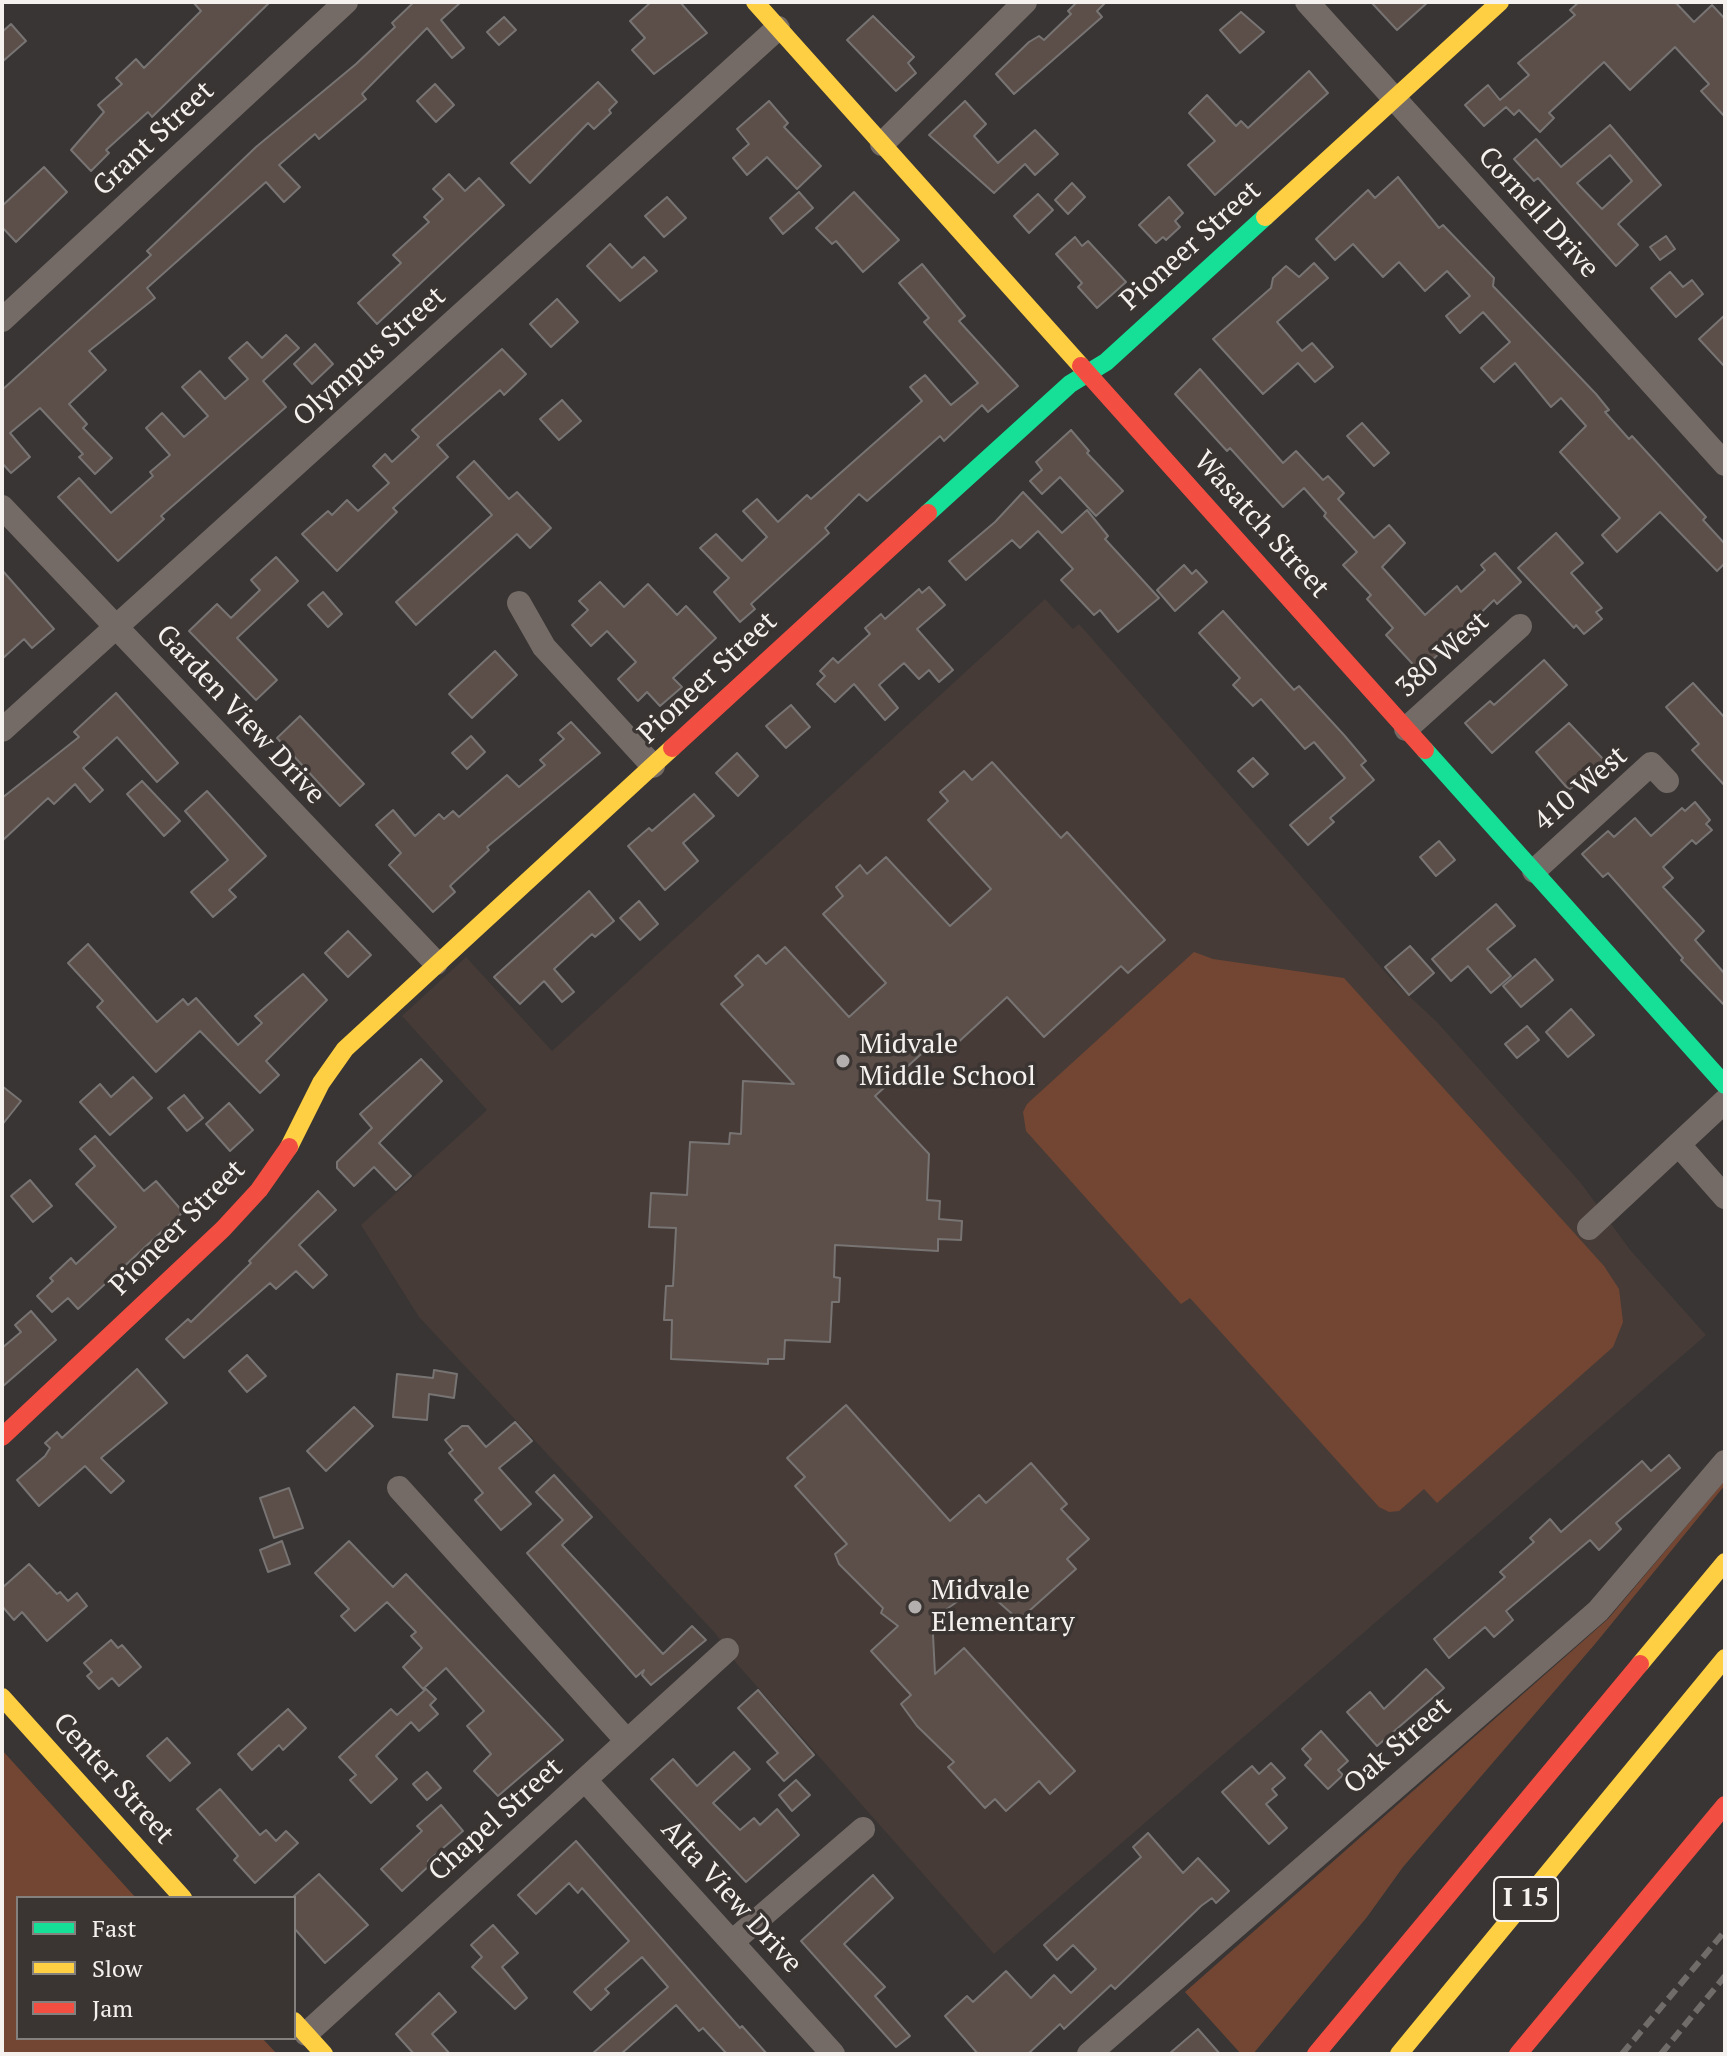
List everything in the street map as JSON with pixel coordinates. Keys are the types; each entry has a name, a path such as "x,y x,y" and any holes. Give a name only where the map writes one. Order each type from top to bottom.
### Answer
{"main road":[{"name":"Wasatch Street","path":"755,2 1725,1085"},
{"name":"Pioneer Street","path":"2,1437 223,1229 259,1190 289,1147 321,1083 345,1049 1070,384 1106,362 1500,2"},
{"path":"1316,2054 1725,1562"},
{"name":"I 15","path":"1399,2054 1725,1658"},
{"name":"Center Street","path":"2,1697 181,1896"},
{"path":"1518,2054 1725,1805"},
{"path":"300,2028 324,2054"}],"street":[{"name":"Grant Street","path":"2,320 346,2"},
{"path":"882,144 1025,2"},
{"name":"Cornell Drive","path":"1307,2 1725,464"},
{"name":"Olympus Street","path":"2,730 778,28"},
{"name":"Garden View Drive","path":"2,507 436,963"},
{"path":"519,603 544,647 653,766"},
{"name":"380 West","path":"1406,729 1520,626"},
{"name":"410 West","path":"1534,871 1651,764 1667,781"},
{"path":"1589,1228 1725,1101"},
{"path":"1679,1145 1725,1197"},
{"name":"Oak Street","path":"1089,2054 1598,1611 1725,1462"},
{"path":"399,1488 627,1741"},
{"name":"Chapel Street","path":"300,2028 585,1780 727,1650"},
{"name":"Alta View Drive","path":"585,1780 833,2054"},
{"path":"732,1942 863,1829"}],"shaded area":[{"path":"1045,599 1073,629 1079,624 1394,982 1437,1022 1580,1182 1631,1251 1706,1335 994,1954 737,1664 715,1633 419,1317 361,1225 487,1110 402,1016 466,957 552,1051"},
{"path":"1194,952 1213,959 1344,978 1604,1266 1619,1289 1623,1322 1613,1347 1437,1503 1424,1489 1399,1511 1389,1512 1379,1507 1190,1298 1181,1304 1026,1131 1023,1112 1027,1104"},
{"path":"1725,1480 1725,1485 1595,1644 1403,1867 1367,1917 1253,2054 1241,2054 1185,1992 1608,1619"},
{"path":"2,1750 134,1896 16,1896 16,2040 264,2040 277,2054 2,2054"}],"building":[{"path":"193,2 270,2 152,117 148,112 106,150 109,153 91,171 71,150 104,112 98,105 122,84 116,78 136,59 144,68 201,11"},
{"path":"414,2 461,2 441,20 464,48 452,58 427,28 362,94 366,99 319,139 315,134 279,165 300,187 284,202 266,182 147,288 155,298 89,351 106,370 69,404 87,424 83,428 112,458 95,474 79,457 83,454 40,408 10,433 30,457 11,473 2,463 2,390 151,255 147,251 256,147 356,64 395,27 392,23"},
{"path":"651,2 680,2 707,33 654,74 632,50 645,38 630,21"},
{"path":"1077,2 1106,2 1097,11 1102,17 1014,94 996,74 1029,42 1039,36 1044,40 1071,14 1068,11"},
{"path":"1371,2 1428,2 1397,30"},
{"path":"1579,2 1675,2 1694,22 1712,5 1725,19 1725,117 1701,91 1709,84 1675,47 1630,90 1604,62 1549,113 1554,118 1540,132 1519,110 1514,115 1506,107 1484,126 1465,105 1488,85 1500,100 1529,75 1518,63 1575,15 1570,10"},
{"path":"1241,12 1264,32 1240,53 1220,30"},
{"path":"873,16 914,57 908,63 916,73 896,91 847,40"},
{"path":"504,17 516,30 499,45 487,32"},
{"path":"11,24 26,41 2,62 2,32"},
{"path":"1309,71 1328,93 1215,195 1188,165 1215,141 1189,113 1207,95 1236,126 1241,121 1248,128"},
{"path":"598,82 617,102 609,110 611,113 594,129 588,123 530,183 511,163"},
{"path":"435,84 454,105 436,122 417,101"},
{"path":"769,101 788,123 784,127 821,166 797,189 767,157 747,175 733,158 749,144 737,129"},
{"path":"965,101 986,124 974,136 998,163 1035,130 1058,154 1035,175 1025,164 994,193 929,135"},
{"path":"1610,125 1661,185 1618,224 1638,245 1616,266 1538,178 1534,181 1514,159 1536,139 1561,167","holes":["1610,155 1632,181 1602,209 1577,183"]},
{"path":"44,167 67,192 16,242 2,227 2,206"},
{"path":"449,174 465,191 479,178 504,205 377,324 358,303 401,263 393,255 429,222 424,217 443,199 433,189"},
{"path":"1398,177 1439,228 1443,225 1494,278 1493,286 1596,394 1609,410 1605,412 1629,439 1632,436 1706,517 1703,520 1725,544 1725,563 1717,571 1660,512 1617,552 1602,535 1620,518 1560,452 1586,426 1561,398 1551,407 1515,363 1494,382 1481,368 1510,342 1483,312 1460,333 1446,316 1470,296 1447,271 1425,291 1399,262 1383,277 1353,244 1335,260 1316,239 1368,190 1375,198"},
{"path":"1072,183 1085,197 1068,214 1055,200"},
{"path":"799,192 813,208 783,234 770,218"},
{"path":"854,192 899,240 863,272 836,241 832,244 816,228"},
{"path":"1038,194 1053,210 1029,233 1014,216"},
{"path":"667,197 686,218 664,237 645,216"},
{"path":"1169,197 1183,213 1175,221 1180,227 1166,240 1163,237 1156,243 1139,225"},
{"path":"1666,236 1675,249 1660,260 1650,247"},
{"path":"1075,237 1082,246 1088,241 1126,282 1097,308 1078,287 1082,283 1056,254"},
{"path":"610,244 632,268 644,257 657,271 620,301 587,266"},
{"path":"1314,263 1328,278 1277,322 1302,351 1312,343 1333,367 1315,382 1298,363 1263,394 1213,339 1271,288 1273,278 1286,266 1299,277"},
{"path":"922,264 965,316 959,321 1018,386 988,412 982,405 944,441 940,436 867,501 859,494 825,528 829,533 751,604 755,609 740,622 714,592 729,578 700,548 716,534 742,561 767,537 743,511 757,499 778,522 807,495 811,499 922,401 910,387 925,375 951,405 978,383 924,322 929,318 899,283"},
{"path":"1670,272 1683,287 1692,280 1703,294 1676,317 1651,288"},
{"path":"557,299 578,322 551,347 530,324"},
{"path":"1725,315 1725,367 1699,339"},
{"path":"286,335 299,348 263,381 286,407 161,516 164,519 118,561 58,497 79,478 111,513 153,476 150,472 170,455 146,428 162,413 184,437 208,416 182,387 200,371 225,399 248,379 229,358 247,342 262,358"},
{"path":"315,344 333,364 312,384 294,364"},
{"path":"502,349 526,374 504,395 500,390 437,445 448,457 393,508 397,512 337,571 302,534 328,511 332,515 347,500 358,511 389,483 373,466 385,454 392,462 419,437 412,430"},
{"path":"1200,369 1283,463 1296,451 1323,480 1328,476 1344,493 1338,499 1374,538 1389,525 1405,543 1382,567 1425,615 1457,586 1461,592 1485,570 1481,565 1495,553 1521,582 1497,604 1494,600 1420,672 1386,635 1393,628 1367,599 1371,595 1343,565 1357,552 1324,516 1326,513 1304,488 1283,507 1230,448 1227,451 1175,394"},
{"path":"562,400 581,421 559,440 540,419"},
{"path":"1362,423 1389,453 1374,466 1347,436"},
{"path":"1071,430 1089,451 1087,453 1123,491 1096,516 1060,477 1042,494 1030,481 1042,470 1036,462"},
{"path":"474,461 509,499 517,492 551,528 530,548 517,534 416,625 396,602 492,515 457,477"},
{"path":"1023,492 1062,533 1087,510 1108,536 1105,539 1159,598 1118,632 1100,610 1094,615 1061,580 1073,569 1038,531 1020,548 1012,540 966,580 949,561 995,522"},
{"path":"1556,533 1583,563 1571,573 1602,608 1596,612 1602,619 1584,634 1576,625 1574,628 1518,568"},
{"path":"276,557 298,581 237,638 277,680 256,700 189,631 217,604 231,618 260,590 251,580"},
{"path":"1184,565 1192,574 1196,570 1207,582 1175,611 1157,590"},
{"path":"2,570 54,629 32,648 24,639 2,659"},
{"path":"600,582 624,607 648,584 677,615 686,606 716,638 673,678 682,687 660,706 647,692 638,701 618,679 636,662 607,631 591,646 572,625 588,610 579,601"},
{"path":"929,587 945,605 917,629 953,670 939,682 929,670 919,679 904,663 879,685 898,708 885,720 854,684 835,702 817,684 825,676 820,671 833,658 838,663 870,634 865,628 881,614 885,619 919,589 922,593"},
{"path":"323,592 342,614 328,627 308,605"},
{"path":"1223,611 1294,690 1299,686 1344,735 1366,761 1361,765 1374,780 1330,818 1334,822 1308,845 1290,825 1345,778 1314,742 1305,749 1261,699 1253,706 1233,685 1240,678 1199,633"},
{"path":"495,651 517,675 472,718 449,694"},
{"path":"1544,660 1567,685 1492,753 1465,723 1490,701 1494,705"},
{"path":"1693,683 1725,718 1725,786 1692,750 1699,744 1666,707"},
{"path":"116,693 178,763 157,782 117,737 83,768 103,790 90,802 75,784 54,804 48,798 2,841 2,798 79,737 74,732"},
{"path":"791,705 810,727 786,748 766,726"},
{"path":"300,716 364,784 340,806 277,738"},
{"path":"571,722 600,753 487,847 489,850 450,886 455,892 433,912 389,865 401,853 376,825 393,810 415,836 439,814 444,819 453,811 459,817 507,775 519,787 545,765 540,760 564,739 558,733"},
{"path":"1569,723 1604,760 1569,790 1536,752"},
{"path":"471,736 485,752 467,769 452,753"},
{"path":"737,753 758,776 738,796 716,773"},
{"path":"1253,758 1268,774 1253,787 1238,771"},
{"name":"Midvale Middle School","path":"992,762 1061,838 1067,832 1165,940 1128,973 1121,966 1044,1037 1007,997 952,1048 941,1036 875,1096 929,1154 927,1200 940,1201 939,1219 962,1221 961,1240 938,1239 938,1251 835,1245 834,1277 840,1278 839,1302 832,1302 830,1342 785,1340 784,1359 768,1359 768,1364 671,1359 672,1320 664,1320 666,1286 673,1286 676,1228 649,1227 651,1193 687,1195 690,1142 729,1144 730,1133 741,1134 743,1081 794,1084 721,1004 743,985 735,976 758,955 766,964 785,947 849,1017 886,983 823,914 843,896 836,887 860,865 867,874 886,857 950,926 991,889 928,820 948,801 940,792 964,771 972,780"},
{"path":"142,781 180,821 164,836 127,794"},
{"path":"207,791 266,856 229,890 236,897 213,917 191,892 228,860 185,811"},
{"path":"694,794 714,816 683,843 698,861 665,890 628,846 649,828 652,831"},
{"path":"1695,802 1710,820 1706,824 1712,830 1696,844 1692,840 1663,867 1673,878 1663,887 1704,931 1695,940 1725,974 1725,1006 1681,960 1683,958 1608,873 1603,877 1582,854 1608,831 1614,837 1635,818 1651,836 1682,808 1685,811"},
{"path":"1439,841 1455,860 1436,876 1420,857"},
{"path":"589,891 614,921 595,937 592,934 554,969 574,992 562,1002 544,981 520,1004 494,977"},
{"path":"639,901 658,924 640,940 620,918"},
{"path":"1496,904 1515,926 1487,949 1511,976 1491,993 1468,966 1451,981 1432,959"},
{"path":"348,931 371,955 348,977 325,953"},
{"path":"88,944 157,1022 183,999 188,1005 196,998 238,1045 262,1023 255,1016 303,974 327,1000 266,1061 279,1075 260,1093 200,1031 156,1072 97,1007 103,1001 68,963"},
{"path":"1410,946 1434,973 1409,995 1385,967"},
{"path":"1535,959 1553,980 1521,1007 1503,986"},
{"path":"1571,1009 1594,1035 1568,1057 1546,1032"},
{"path":"1527,1026 1539,1040 1517,1058 1505,1044"},
{"path":"421,1059 442,1081 379,1143 411,1176 396,1190 374,1167 354,1186 337,1168 337,1162 372,1128 360,1114"},
{"path":"133,1077 152,1098 110,1135 80,1102 100,1084 111,1097"},
{"path":"2,1086 21,1101 2,1125"},
{"path":"184,1095 203,1118 187,1131 168,1108"},
{"path":"229,1103 253,1130 230,1151 206,1124"},
{"path":"95,1136 144,1191 156,1181 183,1212 78,1309 68,1298 52,1312 37,1296 53,1281 50,1278 71,1258 76,1264 116,1227 76,1184 95,1166 80,1149"},
{"path":"30,1180 52,1206 33,1222 11,1196"},
{"path":"318,1191 336,1210 299,1245 327,1275 313,1288 296,1271 276,1289 270,1283 184,1358 166,1339 188,1319 191,1322"},
{"path":"31,1311 56,1340 2,1387 2,1348 21,1332 15,1325"},
{"path":"247,1355 266,1376 247,1392 229,1371"},
{"path":"137,1369 167,1403 101,1458 124,1481 111,1493 85,1466 39,1506 17,1480 45,1456 50,1448 45,1443 57,1432 62,1438"},
{"path":"434,1370 457,1374 454,1398 429,1394 427,1420 393,1417 397,1374 433,1378"},
{"name":"Midvale Elementary","path":"846,1405 950,1521 979,1495 986,1503 1031,1463 1067,1504 1061,1509 1089,1539 1067,1559 1076,1569 1019,1620 994,1598 965,1596 940,1614 933,1635 935,1674 964,1648 1075,1771 1050,1794 1039,1781 1006,1811 995,1799 985,1808 948,1767 954,1762 917,1726 901,1704 911,1695 871,1651 898,1626 881,1613 883,1608 839,1564 835,1554 847,1544 795,1486 805,1477 787,1458"},
{"path":"354,1407 373,1426 326,1471 307,1451"},
{"path":"515,1422 532,1441 499,1468 531,1504 501,1530 475,1500 483,1493 449,1453 453,1450 445,1440 462,1426 468,1426 486,1447"},
{"path":"1669,1455 1680,1468 1616,1523 1621,1529 1599,1550 1590,1540 1506,1611 1513,1620 1494,1637 1485,1627 1449,1658 1434,1639 1505,1577 1500,1572 1534,1542 1530,1538 1550,1519 1561,1532 1642,1461 1651,1471"},
{"path":"554,1475 592,1517 562,1545 663,1654 692,1626 706,1640 651,1685 642,1675 644,1670 636,1677 527,1553 563,1520 536,1492"},
{"path":"289,1488 303,1528 274,1538 260,1498"},
{"path":"282,1541 290,1564 268,1572 260,1550"},
{"path":"349,1541 393,1587 406,1574 563,1740 498,1796 474,1771 491,1754 467,1726 484,1711 446,1668 423,1689 403,1667 422,1648 411,1636 416,1632 387,1602 355,1631 341,1616 349,1609 315,1573"},
{"path":"29,1564 57,1594 60,1592 68,1601 77,1593 87,1606 47,1641 22,1612 14,1620 2,1606 2,1588"},
{"path":"111,1640 118,1648 122,1645 141,1667 119,1686 112,1678 99,1689 87,1676 92,1672 84,1663"},
{"path":"1426,1669 1444,1688 1377,1746 1347,1712 1370,1692 1384,1709"},
{"path":"426,1689 436,1699 430,1705 438,1714 419,1731 411,1722 376,1756 397,1779 371,1803 350,1780 356,1775 339,1757 391,1709 397,1715"},
{"path":"758,1690 814,1755 784,1781 767,1762 778,1753 738,1708"},
{"path":"288,1709 306,1728 283,1750 279,1745 252,1770 238,1754"},
{"path":"1321,1731 1348,1761 1338,1770 1343,1775 1328,1789 1305,1765 1311,1759 1302,1749"},
{"path":"167,1738 190,1763 170,1781 147,1756"},
{"path":"734,1752 750,1769 713,1803 740,1830 754,1818 760,1825 777,1809 799,1835 746,1882 651,1779 673,1759 697,1786"},
{"path":"1271,1763 1285,1778 1272,1789 1277,1795 1266,1804 1287,1828 1269,1844 1222,1792 1252,1766 1259,1774"},
{"path":"427,1772 441,1788 427,1800 413,1784"},
{"path":"796,1780 810,1795 792,1811 779,1795"},
{"path":"220,1789 260,1835 266,1830 276,1841 286,1831 298,1843 255,1883 234,1860 238,1856 197,1809"},
{"path":"441,1805 463,1831 428,1861 431,1864 402,1891 381,1869 422,1831 417,1826"},
{"path":"1148,1833 1183,1873 1198,1858 1229,1891 1216,1903 1212,1898 1201,1906 1115,1989 1111,1985 1064,2029 1060,2024 1028,2054 978,2054 945,2016 967,1996 973,2002 1006,1971 1031,1998 1054,1975 1071,1993 1096,1969 1073,1945 1057,1960 1044,1945 1141,1857 1133,1847"},
{"path":"576,1841 740,2028 742,2026 767,2054 727,2054 703,2028 699,2031 676,2005 621,2054 592,2054 668,1987 642,1957 605,1989 609,1993 591,2010 574,1992 629,1941 582,1888 578,1893 569,1883 536,1914 518,1895"},
{"path":"319,1874 368,1925 325,1963 296,1930 294,1896"},
{"path":"873,1875 893,1898 844,1944 885,1987 875,1996 910,2036 896,2047 801,1941"},
{"path":"493,1925 518,1953 502,1967 527,1998 515,2009 472,1967 482,1957 471,1945"},
{"path":"439,1993 456,2012 432,2034 450,2054 414,2054 396,2034"},
{"path":"1198,2029 1220,2054 1169,2054"}],"railway":[{"path":"1622,2054 1725,1931"},
{"path":"1661,2054 1725,1976"}],"traffic: fast":[{"path":"928,513 1070,384 1106,362 1265,217"},
{"path":"1425,750 1725,1085"}],"traffic: slow":[{"path":"755,2 1081,366"},
{"path":"1265,217 1500,2"},
{"path":"289,1147 321,1083 345,1049 672,748"},
{"path":"1640,1664 1725,1562"},
{"path":"1399,2054 1725,1658"},
{"path":"2,1697 181,1896"},
{"path":"296,2023 324,2054"}],"traffic: jam":[{"path":"1081,366 1425,750"},
{"path":"672,748 928,513"},
{"path":"2,1437 223,1229 259,1190 289,1147"},
{"path":"1316,2054 1640,1664"},
{"path":"1518,2054 1725,1805"}],"place":[{"name":"Midvale Middle School","path":"843,1061"},
{"name":"Midvale Elementary","path":"915,1607"}]}
